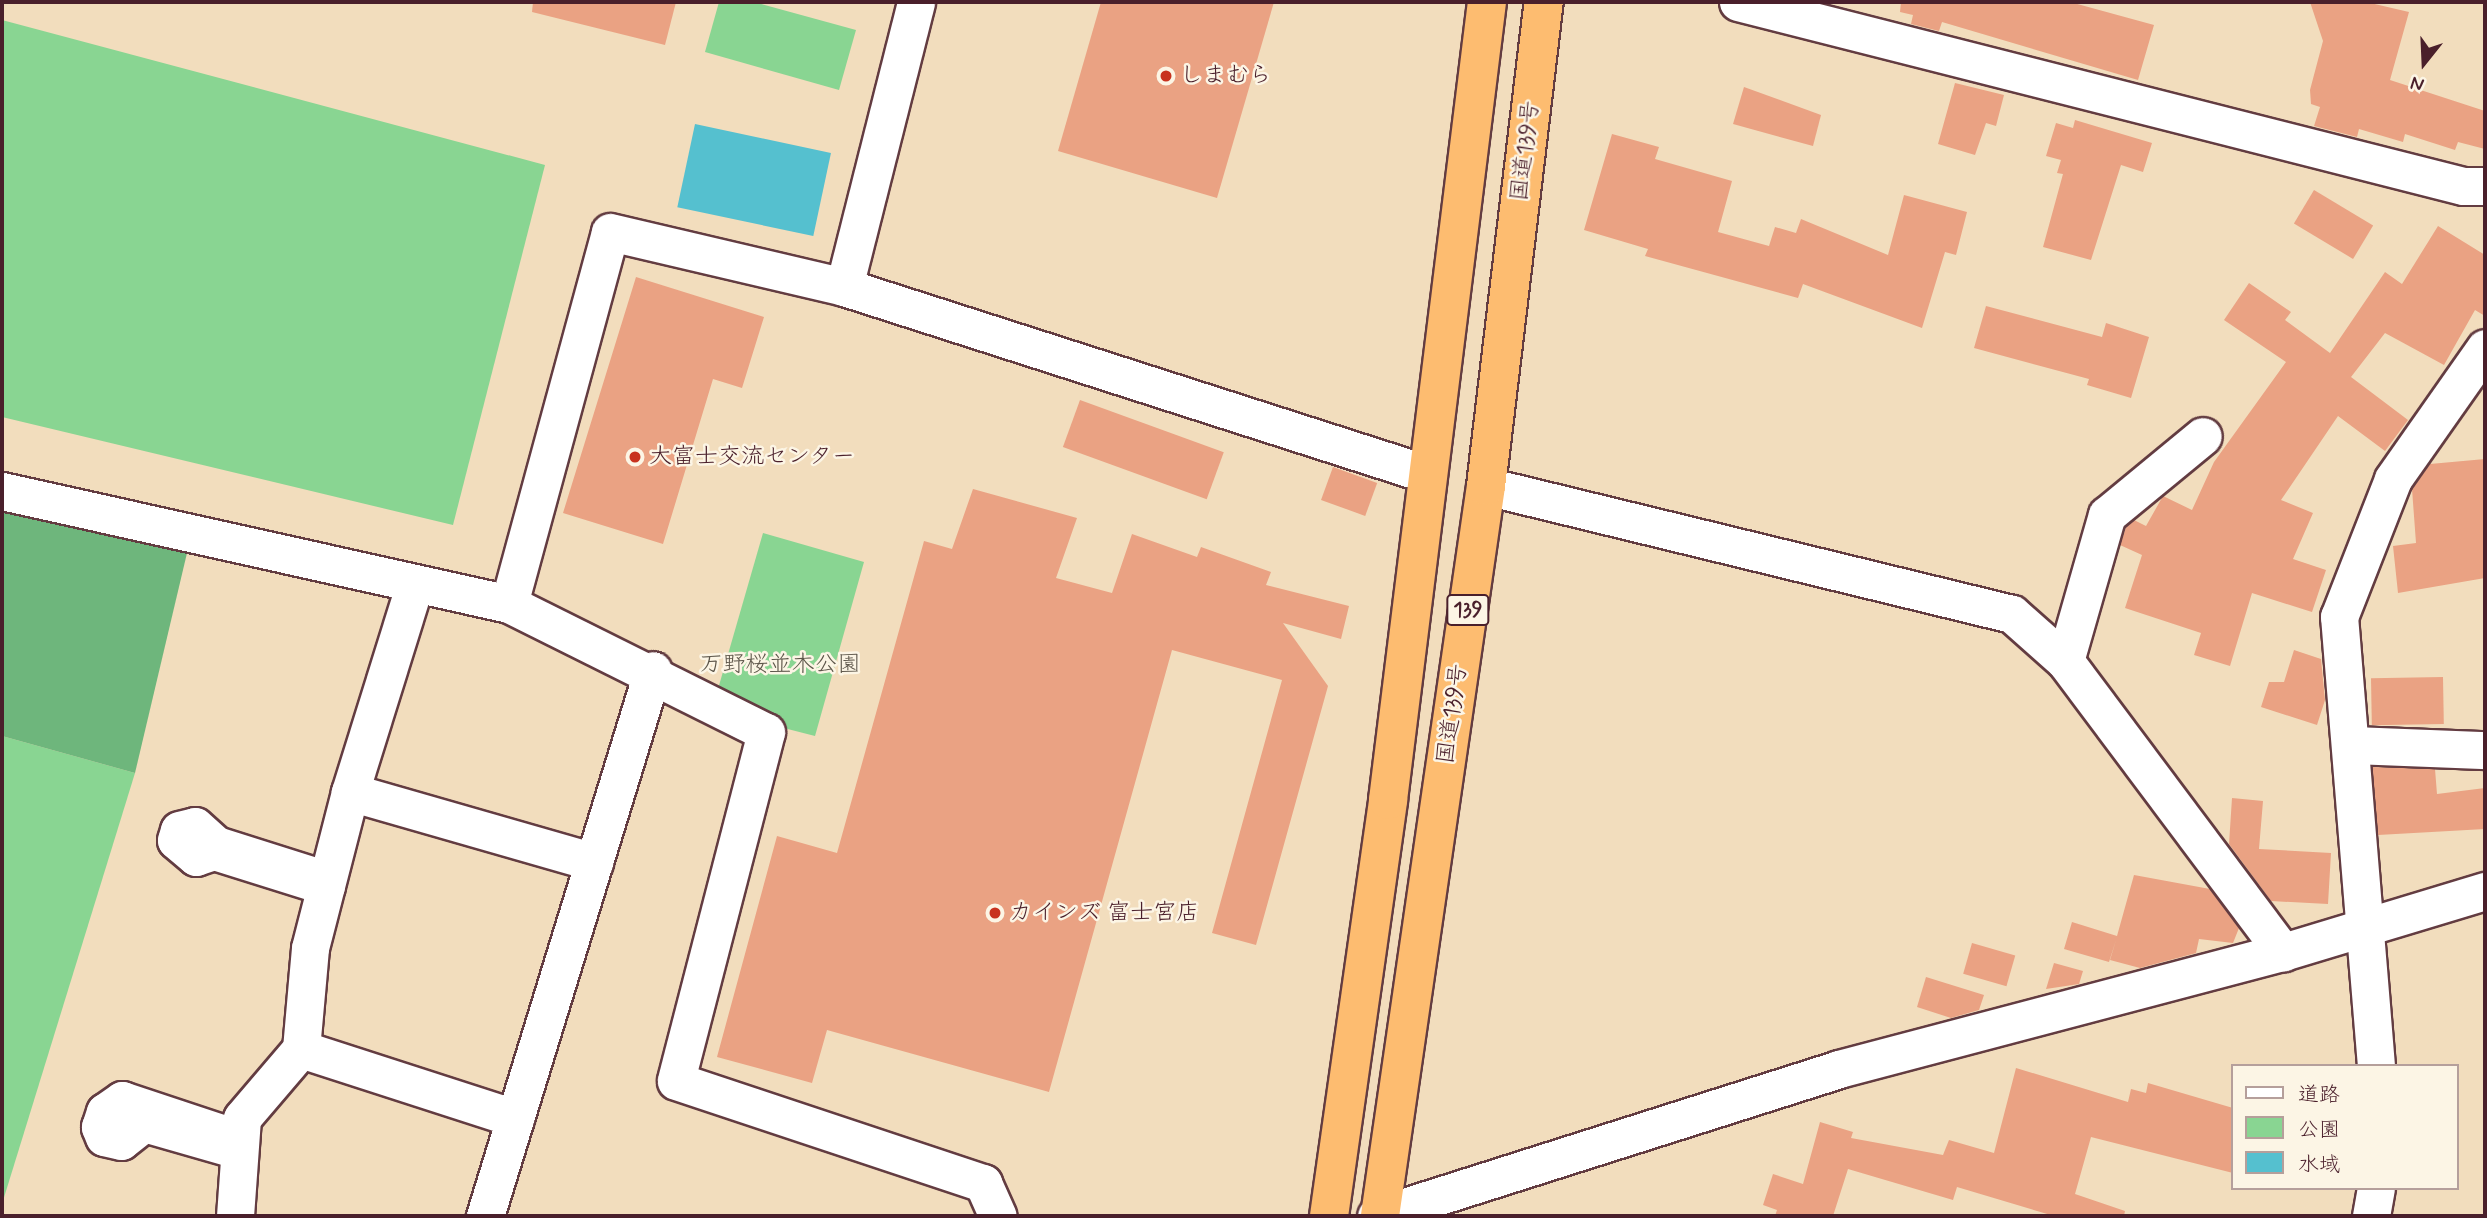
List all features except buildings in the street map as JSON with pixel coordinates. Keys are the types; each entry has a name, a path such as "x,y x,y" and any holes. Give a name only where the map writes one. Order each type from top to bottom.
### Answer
{"highway":[{"name":"139","path":"1329,1216 1487,2"},
{"name":"国道139号","path":"1379,1216 1486,486 1544,2"}],"street":[{"path":"844,287 916,2"},
{"path":"1738,2 2463,186 2485,186"},
{"path":"509,604 610,232 844,287 1427,474"},
{"path":"2376,1064 2352,745 2339,617 2393,479 2485,348"},
{"path":"2065,662 2107,515 2203,436"},
{"path":"1486,486 2012,614 2065,662 2283,952"},
{"path":"2,491 414,587 509,604 653,670 766,732 676,1082 983,1183 998,1216"},
{"path":"234,1216 242,1118 300,1049 310,948 350,792 414,587"},
{"path":"485,1216 653,670"},
{"path":"2352,745 2485,750"},
{"path":"350,792 594,862"},
{"path":"1379,1216 1839,1069 2283,952 2485,891"},
{"path":"300,1049 515,1118"},
{"path":"2371,1216 2376,1190"}],"green space":[{"path":"719,2 754,2 856,30 839,90 705,52"},
{"path":"2,20 545,165 453,525 2,417"},
{"path":"2,510 187,553 135,773 2,736"},
{"name":"万野桜並木公園","path":"763,533 864,562 815,736 772,725 718,689"},
{"path":"2,736 135,773 2,1204"}],"water":[{"path":"695,124 831,153 813,236 677,207"}],"place":[{"name":"しまむら","path":"1166,76"},
{"name":"大富士交流センター","path":"635,457"},
{"name":"カインズ 富士宮店","path":"995,913"}]}
